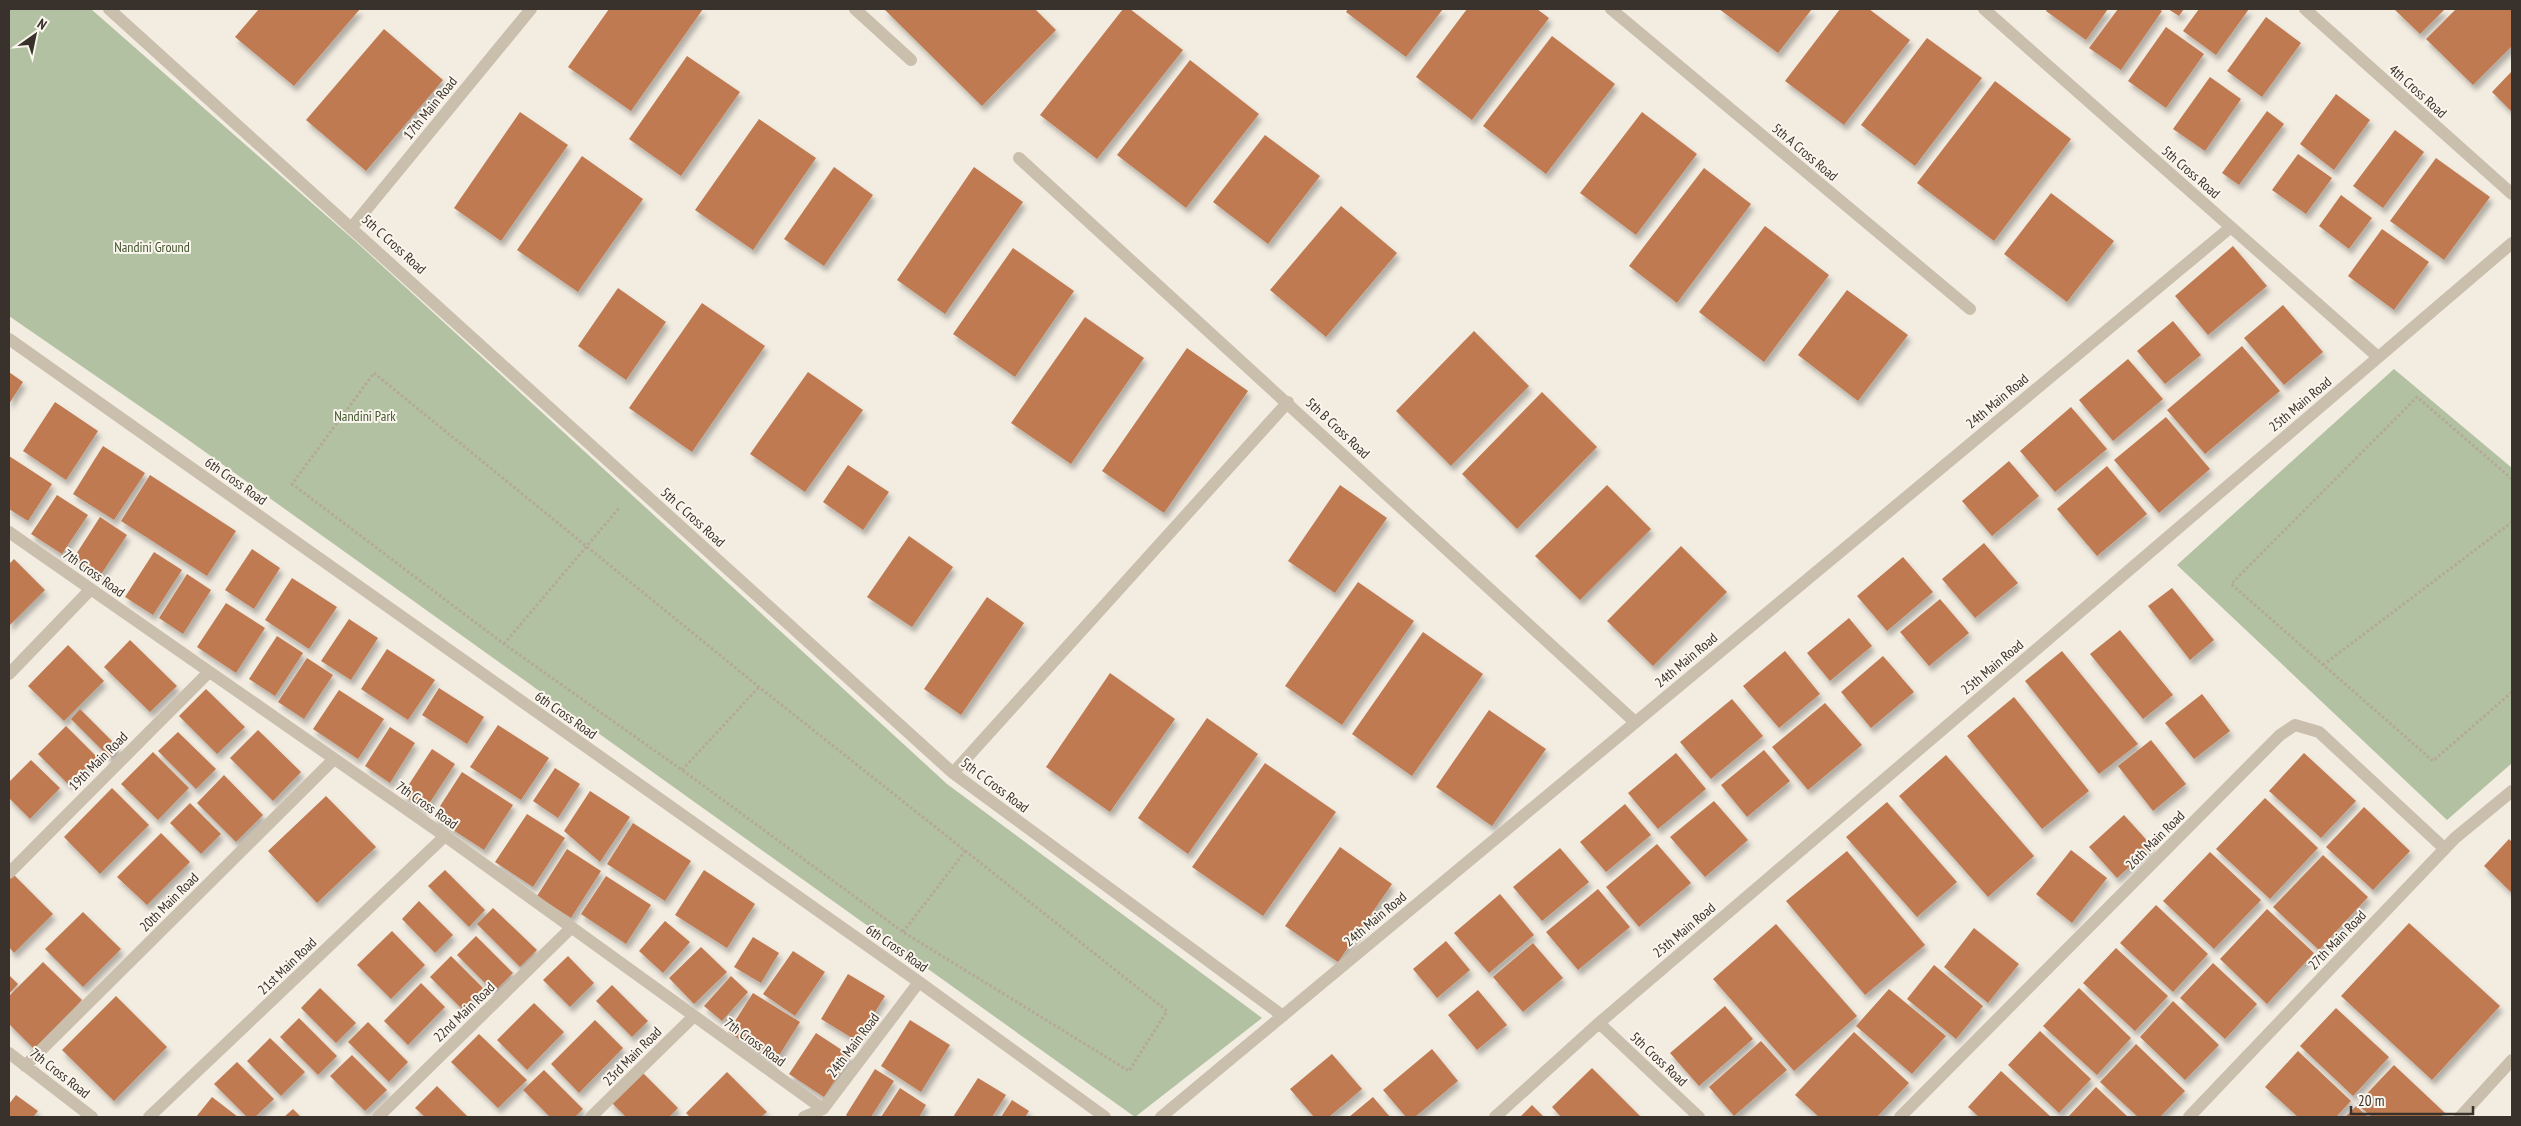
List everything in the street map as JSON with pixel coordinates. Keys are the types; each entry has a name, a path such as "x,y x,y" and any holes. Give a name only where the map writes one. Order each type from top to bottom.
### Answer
{"street":[{"name":"5th C Cross Road","path":"110,9 953,773 1283,1016"},
{"name":"17th Main Road","path":"352,227 531,9"},
{"path":"855,9 911,60"},
{"name":"5th Cross Road","path":"1984,9 2378,357"},
{"name":"4th Cross Road","path":"2305,9 2512,194"},
{"name":"5th A Cross Road","path":"1620,12 1970,309"},
{"name":"5th B Cross Road","path":"1019,158 1288,402 1635,722"},
{"name":"24th Main Road","path":"1161,1117 2231,226"},
{"name":"25th Main Road","path":"1495,1117 1599,1023 2512,243"},
{"name":"6th Cross Road","path":"9,339 919,982 1105,1117"},
{"path":"953,773 1288,402"},
{"name":"7th Cross Road","path":"9,532 445,836 823,1109"},
{"path":"9,674 91,589"},
{"name":"19th Main Road","path":"9,873 210,672"},
{"name":"26th Main Road","path":"1900,1117 2280,735 2295,725 2319,732 2445,849"},
{"name":"20th Main Road","path":"25,1066 334,759"},
{"name":"27th Main Road","path":"2189,1117 2445,849 2512,791"},
{"name":"21st Main Road","path":"149,1117 445,836"},
{"name":"22nd Main Road","path":"378,1117 571,928"},
{"name":"24th Main Road","path":"823,1109 919,982"},
{"name":"23rd Main Road","path":"591,1117 694,1016"},
{"name":"5th Cross Road","path":"1599,1023 1699,1117"},
{"name":"7th Cross Road","path":"9,1053 92,1117"},
{"path":"2460,1117 2512,1060"},
{"path":"804,1117 823,1109"}],"path":[{"path":"374,373 759,687 1167,1011 1129,1071 903,932 682,770 504,644 292,484 374,373"},
{"path":"2512,479 2417,397 2231,584 2433,761 2512,692"},
{"path":"504,644 638,486"},
{"path":"2323,665 2512,522"},
{"path":"682,770 759,687"},
{"path":"903,932 966,850"}],"green space":[{"name":"Nandini Park","path":"9,9 91,9 354,240 947,784 1262,1018 1135,1117 180,434 9,316"},
{"path":"2394,369 2512,468 2512,763 2447,820 2177,565"}],"building":[{"path":"259,9 360,9 294,86 235,37"},
{"path":"609,9 703,9 631,111 568,67"},
{"path":"884,9 1035,9 1056,30 982,106"},
{"path":"1123,9 1130,9 1183,50 1097,159 1040,115"},
{"path":"1348,9 1443,9 1406,57 1346,12"},
{"path":"1467,9 1537,9 1549,18 1472,120 1416,77"},
{"path":"1719,9 1812,9 1778,53"},
{"path":"1840,9 1869,9 1910,40 1844,125 1785,81"},
{"path":"2047,9 2108,9 2086,40 2046,11"},
{"path":"2118,9 2159,9 2162,11 2121,70 2089,48"},
{"path":"2168,9 2184,9 2179,16"},
{"path":"2199,9 2249,9 2216,55 2183,31"},
{"path":"2394,9 2445,9 2420,34"},
{"path":"2456,9 2512,9 2512,46 2473,85 2426,39"},
{"path":"2266,17 2301,43 2262,97 2227,71"},
{"path":"2166,27 2204,54 2166,108 2128,81"},
{"path":"384,29 443,80 366,171 306,120"},
{"path":"1552,36 1615,84 1546,174 1483,126"},
{"path":"1927,38 1982,78 1915,166 1861,125"},
{"path":"687,56 740,92 681,176 629,139"},
{"path":"1190,60 1259,114 1186,208 1117,155"},
{"path":"2512,71 2512,112 2492,92"},
{"path":"2210,77 2241,99 2205,151 2173,129"},
{"path":"1995,81 2071,139 1994,241 1917,183"},
{"path":"2336,94 2370,120 2334,170 2300,144"},
{"path":"2267,111 2284,124 2239,185 2222,173"},
{"path":"520,112 568,145 501,241 454,208"},
{"path":"1642,112 1697,154 1636,235 1580,193"},
{"path":"759,119 816,158 753,250 695,210"},
{"path":"2395,130 2424,152 2383,208 2353,186"},
{"path":"1265,135 1320,176 1268,244 1213,202"},
{"path":"2298,154 2332,178 2306,214 2272,190"},
{"path":"582,156 643,199 578,292 517,250"},
{"path":"2436,158 2490,197 2444,260 2390,221"},
{"path":"834,167 873,195 824,266 784,239"},
{"path":"974,167 1023,202 945,314 897,280"},
{"path":"1704,168 1751,204 1677,303 1629,266"},
{"path":"2051,193 2114,241 2067,302 2004,254"},
{"path":"2341,195 2372,218 2349,249 2319,226"},
{"path":"1341,206 1397,253 1326,337 1270,290"},
{"path":"1765,226 1829,275 1764,362 1699,312"},
{"path":"2382,229 2429,262 2394,310 2348,276"},
{"path":"2233,246 2267,286 2208,335 2175,296"},
{"path":"1013,248 1074,291 1015,377 953,334"},
{"path":"618,288 666,322 626,380 578,346"},
{"path":"1847,290 1908,335 1858,401 1798,355"},
{"path":"702,303 765,346 692,452 629,408"},
{"path":"2283,305 2323,352 2284,385 2244,338"},
{"path":"1085,317 1144,358 1071,464 1011,423"},
{"path":"2173,321 2201,355 2165,384 2137,351"},
{"path":"1474,331 1529,386 1451,466 1396,411"},
{"path":"2242,346 2280,391 2205,454 2167,410"},
{"path":"1187,348 1248,391 1164,513 1102,471"},
{"path":"2128,359 2163,399 2113,441 2079,400"},
{"path":"9,372 23,382 9,404"},
{"path":"808,372 863,410 805,492 750,454"},
{"path":"1542,392 1597,447 1517,529 1462,474"},
{"path":"55,402 98,431 66,480 23,451"},
{"path":"2071,407 2107,449 2055,492 2020,451"},
{"path":"2166,417 2210,469 2159,513 2114,460"},
{"path":"103,446 145,473 114,520 73,494"},
{"path":"9,456 52,484 28,521 9,509"},
{"path":"2009,461 2039,496 1992,536 1962,501"},
{"path":"848,465 889,492 863,530 823,502"},
{"path":"2107,466 2147,514 2097,556 2057,509"},
{"path":"150,475 236,531 207,576 121,521"},
{"path":"1340,485 1387,518 1335,593 1288,561"},
{"path":"1607,485 1651,529 1580,600 1535,556"},
{"path":"57,495 88,515 62,554 31,534"},
{"path":"100,517 127,535 100,576 73,559"},
{"path":"909,536 953,567 912,627 867,597"},
{"path":"1984,543 2018,583 1975,618 1942,579"},
{"path":"1681,546 1727,592 1653,666 1607,621"},
{"path":"252,549 280,568 254,609 225,590"},
{"path":"154,552 182,570 153,615 125,597"},
{"path":"1903,557 1933,592 1887,631 1857,596"},
{"path":"14,559 45,590 9,626 9,564"},
{"path":"187,574 211,590 183,634 159,618"},
{"path":"292,578 337,607 309,649 265,620"},
{"path":"1358,582 1414,621 1342,725 1285,686"},
{"path":"2172,588 2214,640 2190,660 2148,606"},
{"path":"987,597 1024,623 961,715 924,689"},
{"path":"1940,599 1969,633 1929,666 1900,632"},
{"path":"226,603 265,628 236,673 197,647"},
{"path":"1849,618 1872,646 1830,681 1807,653"},
{"path":"349,619 378,638 351,680 321,661"},
{"path":"2120,630 2173,695 2143,719 2090,654"},
{"path":"1423,632 1483,674 1412,776 1352,734"},
{"path":"277,636 303,653 275,696 249,679"},
{"path":"130,640 177,686 150,712 104,667"},
{"path":"68,645 104,681 64,721 28,686"},
{"path":"387,649 435,680 408,720 361,689"},
{"path":"1785,651 1820,694 1779,728 1743,686"},
{"path":"2062,651 2138,744 2099,774 2025,681"},
{"path":"1883,656 1914,692 1871,728 1841,692"},
{"path":"307,658 333,675 304,719 278,702"},
{"path":"1110,673 1175,719 1110,812 1046,767"},
{"path":"439,688 484,717 467,744 422,715"},
{"path":"206,689 245,727 217,754 179,716"},
{"path":"339,690 384,719 358,759 313,729"},
{"path":"2202,694 2230,731 2194,759 2165,723"},
{"path":"2014,697 2089,791 2042,829 1967,736"},
{"path":"1732,699 1763,736 1711,779 1680,742"},
{"path":"1825,703 1862,745 1808,790 1772,747"},
{"path":"80,709 119,748 110,758 71,719"},
{"path":"1489,710 1546,749 1492,826 1436,787"},
{"path":"1207,718 1258,754 1188,854 1138,818"},
{"path":"498,725 549,758 521,800 470,767"},
{"path":"66,726 97,757 69,785 38,754"},
{"path":"390,727 415,743 390,783 365,766"},
{"path":"258,730 301,772 273,801 230,758"},
{"path":"178,732 216,769 196,789 158,751"},
{"path":"2151,740 2186,784 2153,811 2118,766"},
{"path":"432,749 455,764 425,810 402,795"},
{"path":"1764,750 1790,781 1747,817 1721,785"},
{"path":"153,752 189,788 158,820 121,784"},
{"path":"1676,753 1706,789 1658,829 1628,793"},
{"path":"2304,753 2356,801 2321,838 2269,791"},
{"path":"1946,755 2034,856 1988,897 1899,796"},
{"path":"31,760 60,788 30,819 9,798 9,782"},
{"path":"1265,763 1336,812 1263,916 1192,867"},
{"path":"555,768 580,784 558,818 533,801"},
{"path":"462,772 513,805 484,850 433,817"},
{"path":"224,775 263,815 236,842 197,803"},
{"path":"112,788 149,825 100,874 64,837"},
{"path":"590,791 630,817 600,862 564,831"},
{"path":"326,796 376,847 317,903 268,851"},
{"path":"2265,798 2318,848 2270,899 2216,849"},
{"path":"1714,801 1748,840 1705,877 1670,837"},
{"path":"1887,802 1957,882 1917,917 1846,837"},
{"path":"190,803 221,834 201,854 170,823"},
{"path":"1625,804 1651,835 1606,872 1580,842"},
{"path":"2364,807 2410,851 2373,890 2326,847"},
{"path":"527,814 565,838 533,887 495,862"},
{"path":"2124,815 2152,846 2117,878 2089,847"},
{"path":"633,823 691,861 665,901 607,864"},
{"path":"161,833 190,862 147,905 117,877"},
{"path":"2509,839 2512,842 2512,893 2484,866"},
{"path":"1657,844 1691,883 1639,927 1606,887"},
{"path":"1340,847 1392,884 1338,962 1285,926"},
{"path":"1560,848 1589,882 1542,921 1513,887"},
{"path":"567,849 601,871 571,918 537,896"},
{"path":"2071,850 2107,878 2072,923 2036,894"},
{"path":"1847,851 1925,945 1865,995 1786,901"},
{"path":"2210,852 2261,900 2214,949 2163,901"},
{"path":"2323,855 2368,897 2319,950 2273,907"},
{"path":"445,870 485,910 469,927 428,886"},
{"path":"704,870 755,904 727,948 675,915"},
{"path":"13,874 53,914 14,953 9,947 9,878"},
{"path":"606,876 651,905 626,944 581,914"},
{"path":"1598,889 1630,927 1578,970 1546,932"},
{"path":"1500,894 1534,935 1489,973 1454,933"},
{"path":"419,901 453,935 435,953 402,919"},
{"path":"2156,905 2208,954 2173,992 2120,943"},
{"path":"493,908 537,950 520,967 477,924"},
{"path":"2267,909 2314,953 2267,1004 2220,959"},
{"path":"83,912 121,949 83,987 45,949"},
{"path":"665,921 690,942 663,973 639,951"},
{"path":"2409,923 2500,1006 2432,1080 2341,996"},
{"path":"1776,924 1857,1016 1794,1071 1713,979"},
{"path":"1974,928 2019,964 1988,1003 1944,967"},
{"path":"392,931 425,965 391,999 357,965"},
{"path":"476,936 513,973 494,992 457,955"},
{"path":"753,937 779,953 761,983 734,967"},
{"path":"1446,941 1470,970 1437,998 1413,969"},
{"path":"1533,943 1563,978 1523,1012 1493,977"},
{"path":"701,947 727,972 694,1004 669,978"},
{"path":"2116,948 2168,996 2135,1031 2083,983"},
{"path":"793,951 825,972 795,1016 763,994"},
{"path":"451,956 483,988 462,1009 430,977"},
{"path":"568,956 594,983 570,1007 543,980"},
{"path":"43,962 82,1000 34,1049 9,1024 9,996"},
{"path":"2213,963 2257,1004 2225,1039 2180,998"},
{"path":"1934,965 1983,1006 1956,1039 1907,999"},
{"path":"848,974 885,996 857,1041 821,1019"},
{"path":"9,975 18,984 9,994"},
{"path":"731,976 748,992 722,1021 704,1006"},
{"path":"421,983 445,1007 408,1045 384,1021"},
{"path":"612,985 648,1021 632,1037 596,1001"},
{"path":"320,988 356,1023 336,1043 301,1008"},
{"path":"2079,988 2131,1038 2097,1075 2043,1026"},
{"path":"1889,989 1946,1036 1912,1074 1856,1026"},
{"path":"1478,990 1507,1025 1477,1050 1448,1015"},
{"path":"753,993 800,1022 775,1062 728,1032"},
{"path":"116,996 167,1047 114,1101 62,1050"},
{"path":"2173,1001 2219,1045 2185,1080 2140,1037"},
{"path":"534,1003 564,1032 527,1070 497,1040"},
{"path":"1725,1006 1753,1039 1699,1086 1670,1053"},
{"path":"2336,1008 2389,1057 2353,1096 2300,1046"},
{"path":"299,1018 337,1056 318,1075 280,1037"},
{"path":"595,1020 623,1048 579,1093 551,1064"},
{"path":"910,1020 950,1045 921,1092 881,1066"},
{"path":"368,1022 408,1062 389,1082 348,1042"},
{"path":"2040,1031 2091,1079 2059,1113 2008,1065"},
{"path":"1854,1032 1909,1083 1877,1117 1819,1117 1795,1095"},
{"path":"816,1033 851,1056 824,1097 789,1074"},
{"path":"479,1034 527,1080 498,1108 451,1062"},
{"path":"270,1038 305,1072 281,1096 247,1061"},
{"path":"1761,1041 1787,1070 1734,1116 1709,1087"},
{"path":"2136,1044 2185,1091 2160,1117 2138,1117 2100,1082"},
{"path":"1432,1049 1458,1081 1415,1117 1406,1117 1383,1090"},
{"path":"2298,1051 2351,1101 2336,1117 2298,1117 2265,1087"},
{"path":"1332,1054 1362,1089 1329,1117 1314,1117 1290,1089"},
{"path":"352,1055 387,1090 365,1111 330,1076"},
{"path":"237,1062 274,1099 255,1117 247,1117 214,1084"},
{"path":"2394,1065 2445,1113 2440,1117 2372,1117 2357,1104"},
{"path":"1592,1068 1641,1117 1561,1117 1552,1107"},
{"path":"875,1069 894,1081 871,1117 848,1117 846,1115"},
{"path":"544,1070 583,1109 575,1117 550,1117 523,1090"},
{"path":"641,1071 678,1108 669,1117 626,1117 610,1101"},
{"path":"2001,1071 2051,1117 1979,1117 1968,1107"},
{"path":"727,1072 767,1112 761,1117 690,1117 686,1113"},
{"path":"978,1078 1006,1095 992,1117 953,1117"},
{"path":"437,1086 468,1117 425,1117 415,1108"},
{"path":"2096,1087 2128,1117 2068,1117"},
{"path":"900,1088 926,1105 919,1117 881,1117"},
{"path":"16,1095 38,1111 33,1117 9,1117 9,1104"},
{"path":"212,1097 238,1117 196,1117"},
{"path":"1373,1097 1390,1117 1349,1117"},
{"path":"1012,1100 1029,1111 1025,1117 1001,1117"},
{"path":"1532,1105 1544,1117 1520,1117"},
{"path":"2356,1106 2368,1117 2345,1117"},
{"path":"293,1109 301,1117 284,1117"}],"park label":[{"name":"Nandini Ground","path":"152,247"}]}
